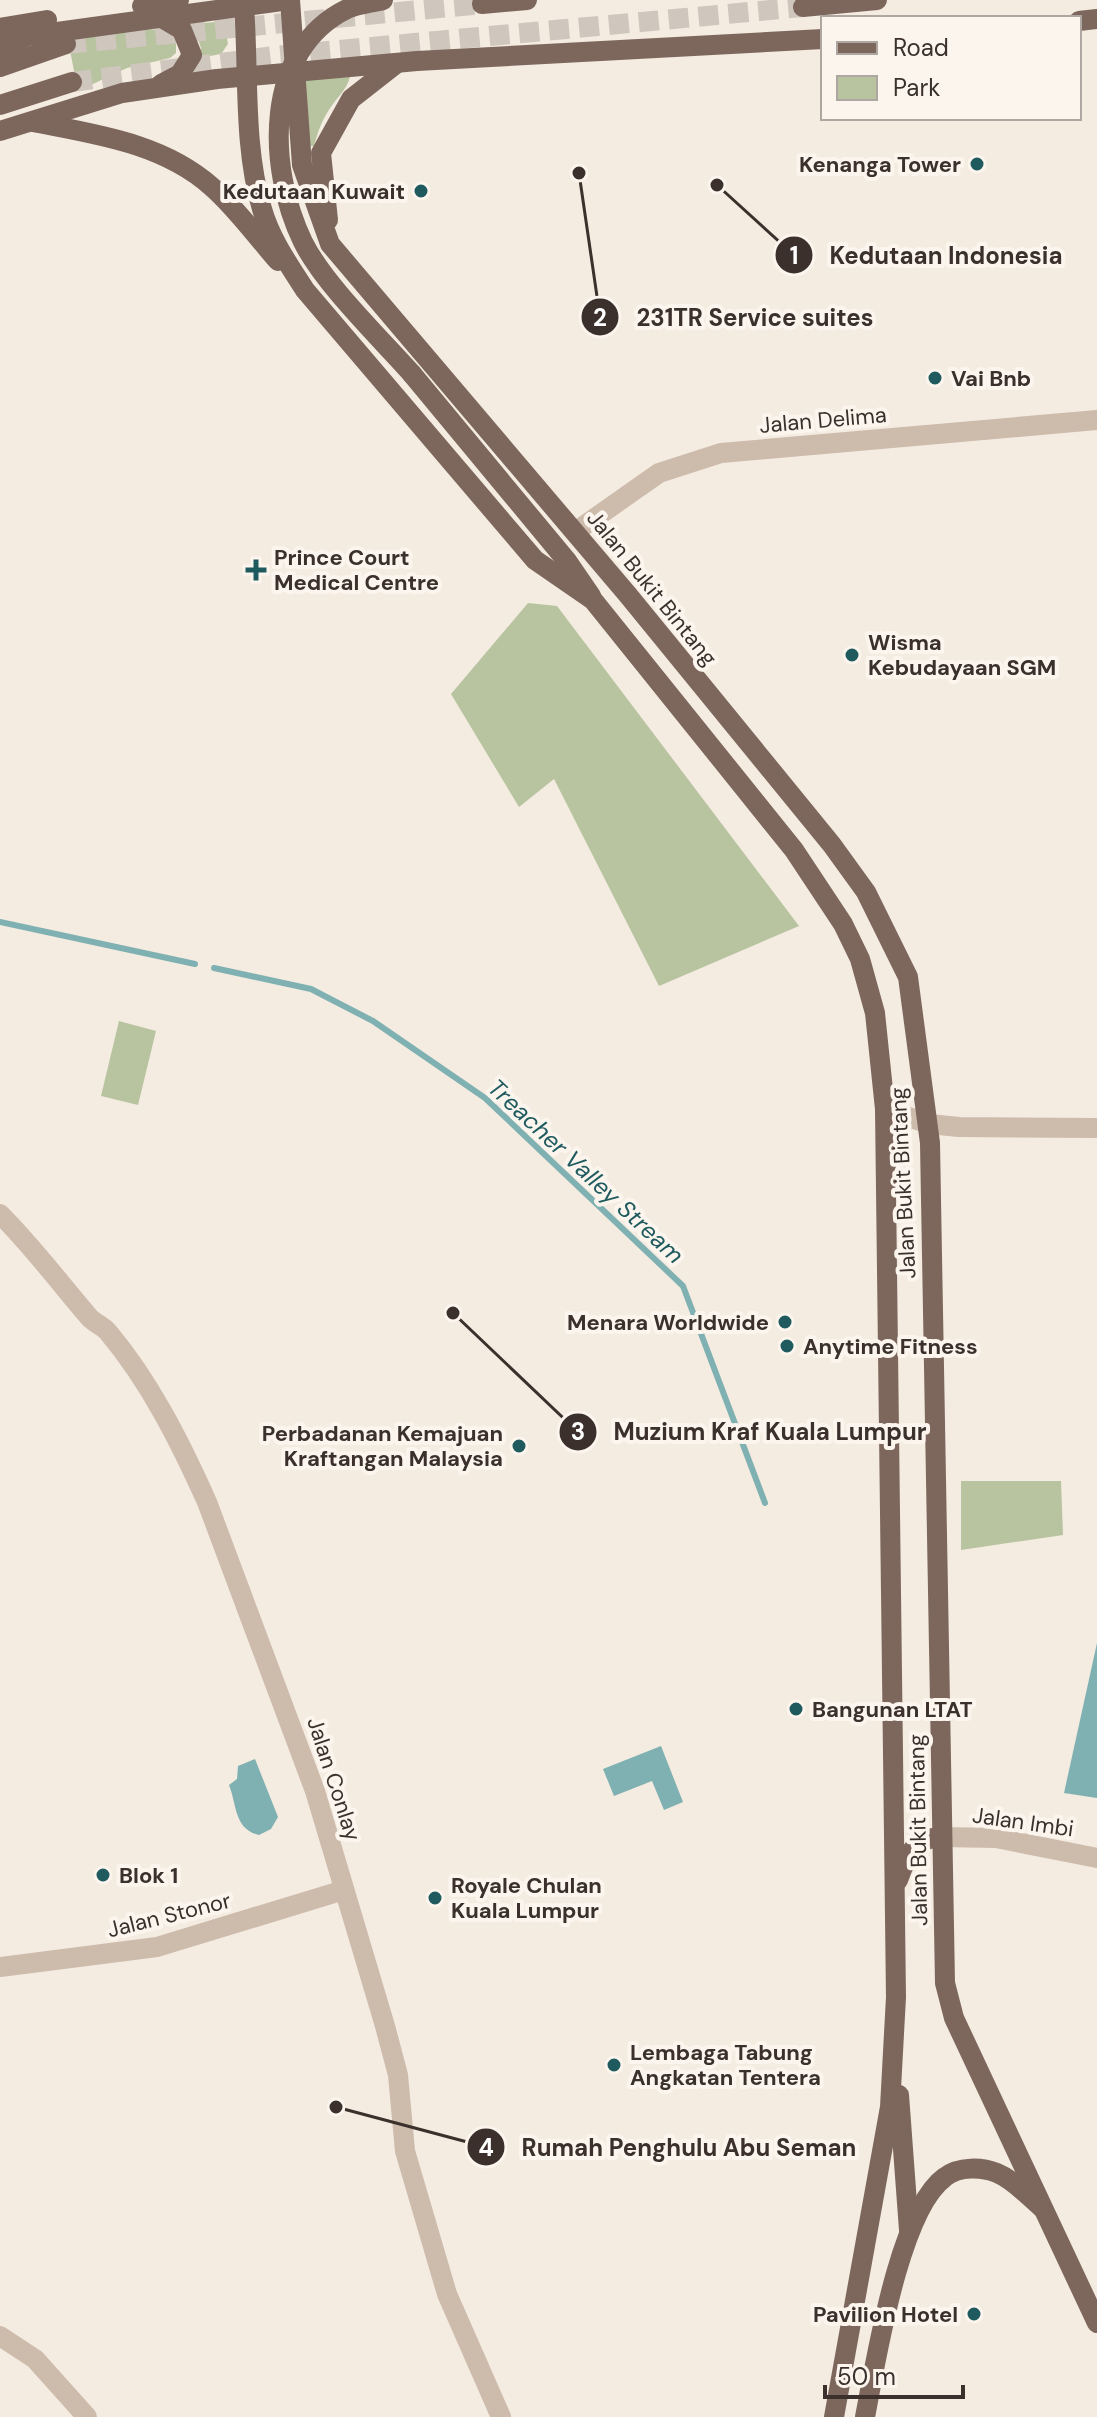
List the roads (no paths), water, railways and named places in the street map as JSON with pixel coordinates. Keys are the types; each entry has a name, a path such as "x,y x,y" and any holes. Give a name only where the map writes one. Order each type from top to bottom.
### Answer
{"main road":[{"path":"0,28 179,0"},
{"path":"0,48 28,36 290,0"},
{"name":"Jalan Bukit Bintang","path":"290,0 302,165 330,244 575,532 832,845 866,892 908,977 929,1124 945,1983 954,2018 1097,2323"},
{"path":"383,0 349,8 318,28 283,84 279,115 280,160 288,206 304,244 567,561 593,600"},
{"path":"482,4 527,0"},
{"path":"803,7 877,0"},
{"name":"Jalan Bukit Bintang","path":"244,6 252,144 262,209 280,249 305,290 535,560 593,600 794,850 843,924 860,959 875,1013 885,1109 895,1890 893,2049 890,2107 834,2417"},
{"path":"159,85 180,74 192,55 182,30 160,17"},
{"path":"0,131 159,85 398,63 821,39"},
{"path":"0,67 66,44"},
{"path":"330,244 321,153 351,99 398,63"},
{"path":"0,105 72,82"},
{"path":"28,122 111,137 187,168 212,187 305,290"},
{"path":"895,1890 911,1849 927,1838 942,1837"},
{"path":"893,2049 904,2141 909,2230"},
{"path":"865,2417 880,2338 909,2230 937,2183 958,2170 998,2173 1047,2213"}],"street":[{"name":"Jalan Delima","path":"575,532 659,473 721,453 1097,420"},
{"path":"885,1109 929,1124 1097,1128"},
{"name":"Jalan Conlay","path":"0,1214 43,1257 90,1319 105,1328 137,1371 189,1461 296,1736 398,2075 405,2151 447,2294 501,2417"},
{"name":"Jalan Imbi","path":"942,1837 996,1838 1097,1858"},
{"name":"Jalan Stonor","path":"0,1967 157,1947 344,1890"},
{"path":"0,2336 35,2359 87,2417"}],"water":[{"path":"1097,1643 1097,1798 1064,1793"},
{"path":"661,1746 683,1802 664,1810 652,1781 614,1796 603,1769"},
{"path":"255,1759 278,1817 271,1829 259,1835 241,1822 229,1785 237,1779 238,1766"}],"waterway":[{"name":"Treacher Valley Stream","path":"0,922 195,964"},
{"name":"Treacher Valley Stream","path":"214,968 311,989 373,1021 485,1098 683,1286 765,1503"}],"tunnel":[{"path":"66,44 482,4"},
{"path":"72,82 274,56 803,7"}],"place":[{"name":"Kenanga Tower","path":"977,164"},
{"name":"231TR Service suites","path":"579,173"},
{"name":"Kedutaan Indonesia","path":"717,185"},
{"name":"Kedutaan Kuwait","path":"421,191"},
{"name":"Vai Bnb","path":"935,378"},
{"name":"Prince Court Medical Centre","path":"256,570"},
{"name":"Wisma Kebudayaan SGM","path":"852,655"},
{"name":"Muzium Kraf Kuala Lumpur","path":"453,1313"},
{"name":"Menara Worldwide","path":"785,1322"},
{"name":"Anytime Fitness","path":"787,1346"},
{"name":"Perbadanan Kemajuan Kraftangan Malaysia","path":"519,1446"},
{"name":"Bangunan LTAT","path":"796,1709"},
{"name":"Blok 1","path":"103,1875"},
{"name":"Royale Chulan Kuala Lumpur","path":"435,1898"},
{"name":"Lembaga Tabung Angkatan Tentera","path":"614,2065"},
{"name":"Rumah Penghulu Abu Seman","path":"336,2107"},
{"name":"Pavilion Hotel","path":"974,2314"}]}
